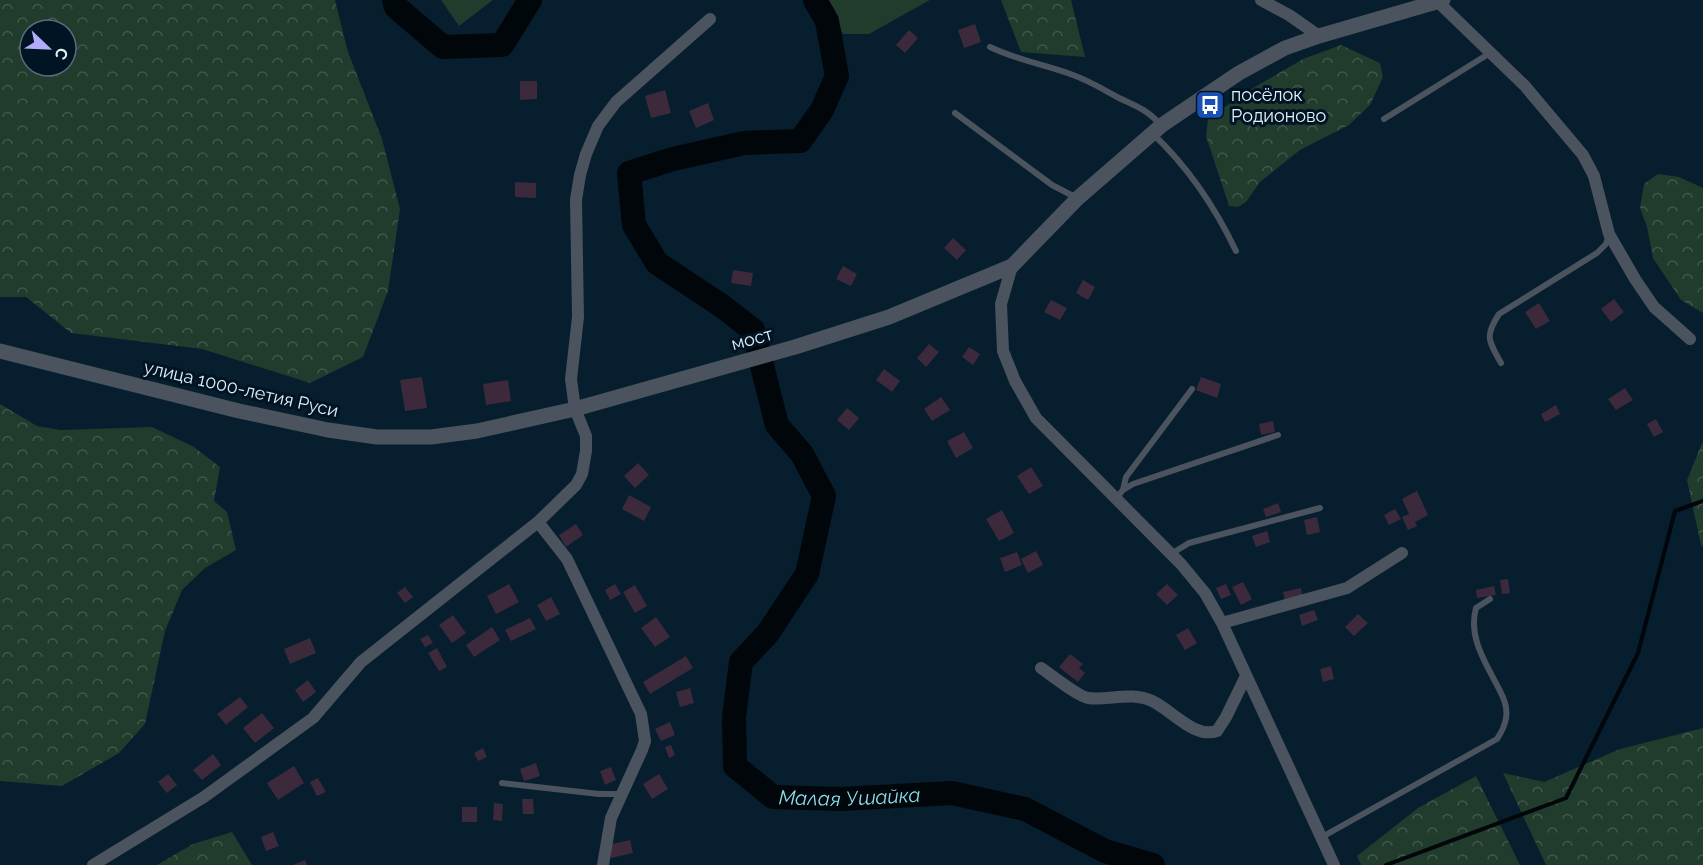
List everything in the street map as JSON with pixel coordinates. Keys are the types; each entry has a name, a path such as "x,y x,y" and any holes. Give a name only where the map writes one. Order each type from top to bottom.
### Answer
{"street":[{"path":"1261,0 1289,15 1319,36"},
{"path":"1334,865 1222,622 1205,593 1120,494 1036,418 1016,381 1003,351 1001,304 1012,266 1078,198 1157,129 1239,73 1285,48 1440,1 1525,86 1582,155 1594,176 1610,234 1635,279 1654,307 1690,339"},
{"path":"93,865 204,797 314,718 361,662 538,522 576,485 582,474 586,451 586,436 575,410 571,380 578,317 576,200 586,154 598,126 616,102 710,19"},
{"name":"мост","path":"575,410 795,347 889,317 1012,266"},
{"name":"улица 1000-летия Руси","path":"0,351 181,398 328,430 377,437 431,437 477,431 575,410"},
{"path":"538,522 567,559 641,714 645,741 611,818 603,865"},
{"path":"1222,622 1347,588 1402,553"},
{"path":"1041,668 1086,698 1148,699 1162,705 1197,731 1206,733 1216,731 1221,724 1246,676"}],"lane":[{"path":"990,47 1006,55 1075,75 1150,113 1169,149 1192,176 1224,226 1236,251"},
{"path":"1384,119 1491,52"},
{"path":"955,113 1052,185 1078,198"},
{"path":"1501,363 1490,341 1492,325 1499,314 1597,253 1606,244 1610,234"},
{"path":"1120,494 1126,477 1192,389"},
{"path":"1120,494 1133,484 1278,435"},
{"path":"1171,554 1189,543 1320,508"},
{"path":"1322,837 1497,739 1506,717 1505,701 1480,651 1473,625 1476,608 1490,599"},
{"path":"502,783 599,794 621,794"}],"green space":[{"path":"0,0 335,0 348,52 382,139 400,209 388,291 363,357 310,383 202,349 71,333 26,297 0,297"},
{"path":"441,0 493,0 459,26"},
{"path":"827,0 930,0 869,34 843,34"},
{"path":"1001,0 1071,0 1085,57 1021,52"},
{"path":"1341,45 1380,63 1383,77 1370,105 1349,125 1300,150 1260,182 1246,202 1238,207 1229,206 1206,136 1208,119 1243,94 1303,59"},
{"path":"1658,174 1679,177 1703,188 1703,313 1681,300 1653,258 1647,227 1640,208 1644,184"},
{"path":"0,404 37,426 60,430 152,427 194,447 220,467 214,501 227,512 236,550 205,568 182,590 165,631 145,724 119,753 62,786 0,781"},
{"path":"1703,441 1703,547 1687,480"},
{"path":"1703,728 1703,865 1546,865 1503,773 1544,782 1620,749"},
{"path":"1476,776 1520,865 1361,865 1357,856 1418,808"},
{"path":"232,832 252,865 157,865 193,844"}],"building":[{"path":"975,24 981,42 964,48 958,30"},
{"path":"909,30 918,38 905,53 896,45"},
{"path":"520,81 537,81 537,99 520,100"},
{"path":"665,90 671,113 651,118 645,96"},
{"path":"708,103 714,120 696,128 689,111"},
{"path":"515,182 536,183 536,198 515,197"},
{"path":"953,238 966,250 957,260 944,248"},
{"path":"843,266 857,274 851,286 836,279"},
{"path":"733,270 753,273 751,286 731,283"},
{"path":"1083,280 1095,287 1088,300 1076,293"},
{"path":"1614,299 1624,312 1611,322 1601,309"},
{"path":"1051,300 1067,308 1060,320 1044,312"},
{"path":"1539,303 1550,321 1536,329 1525,312"},
{"path":"929,344 939,352 926,367 917,358"},
{"path":"969,347 980,354 973,365 962,357"},
{"path":"884,369 900,381 892,392 876,380"},
{"path":"422,377 427,408 405,411 400,380"},
{"path":"1201,377 1221,384 1217,398 1196,390"},
{"path":"508,380 511,401 486,405 483,384"},
{"path":"1625,388 1633,400 1616,410 1608,399"},
{"path":"941,397 950,410 932,421 924,409"},
{"path":"1556,405 1560,414 1545,422 1541,414"},
{"path":"847,408 859,418 849,430 837,420"},
{"path":"1656,419 1663,432 1654,437 1647,424"},
{"path":"1273,421 1275,432 1261,435 1259,424"},
{"path":"964,432 973,448 956,458 947,441"},
{"path":"638,463 649,475 635,488 624,476"},
{"path":"1031,467 1043,486 1029,494 1017,476"},
{"path":"1417,491 1428,515 1415,522 1417,526 1408,530 1402,517 1409,514 1402,499"},
{"path":"629,495 651,507 644,521 622,509"},
{"path":"1278,503 1281,512 1266,517 1263,509"},
{"path":"1395,509 1401,519 1389,525 1384,515"},
{"path":"1002,510 1014,533 999,541 986,519"},
{"path":"1317,517 1320,532 1307,535 1304,520"},
{"path":"576,524 583,535 566,547 559,535"},
{"path":"1267,531 1270,542 1256,547 1252,536"},
{"path":"1036,551 1043,565 1028,573 1021,559"},
{"path":"1017,552 1022,565 1005,572 1000,558"},
{"path":"1508,579 1510,593 1502,594 1500,580"},
{"path":"1243,582 1252,599 1241,605 1232,587"},
{"path":"509,584 519,602 496,614 487,596"},
{"path":"615,584 621,594 610,600 605,590"},
{"path":"1167,584 1178,595 1167,605 1156,594"},
{"path":"1226,584 1231,595 1221,599 1216,588"},
{"path":"635,585 647,606 635,613 623,592"},
{"path":"1494,586 1496,595 1477,598 1476,590"},
{"path":"405,587 413,597 405,603 397,593"},
{"path":"1301,588 1303,601 1286,605 1283,592"},
{"path":"551,597 560,614 546,621 537,605"},
{"path":"1314,610 1318,620 1302,626 1299,615"},
{"path":"1358,614 1368,623 1354,636 1345,627"},
{"path":"453,615 466,633 452,643 439,625"},
{"path":"656,617 670,637 655,647 641,628"},
{"path":"530,618 536,629 511,641 505,630"},
{"path":"492,627 500,640 474,657 466,645"},
{"path":"1188,628 1197,643 1185,650 1176,635"},
{"path":"428,635 433,643 425,647 420,639"},
{"path":"310,638 316,653 290,664 284,649"},
{"path":"437,648 447,667 439,671 428,653"},
{"path":"1070,654 1083,664 1079,668 1085,673 1078,682 1059,667"},
{"path":"686,656 693,668 650,694 643,682"},
{"path":"1331,666 1334,679 1323,682 1320,669"},
{"path":"308,680 316,692 303,702 295,690"},
{"path":"690,688 694,703 680,707 676,692"},
{"path":"240,697 248,707 226,725 217,714"},
{"path":"262,713 274,728 255,743 243,728"},
{"path":"670,722 675,735 661,741 655,729"},
{"path":"671,745 675,755 669,758 665,747"},
{"path":"483,748 487,757 478,761 474,753"},
{"path":"213,754 221,765 202,780 193,770"},
{"path":"536,763 540,776 524,781 520,769"},
{"path":"294,766 304,783 278,800 267,783"},
{"path":"611,767 616,780 605,785 600,771"},
{"path":"168,774 177,785 167,793 158,782"},
{"path":"659,774 668,789 652,799 643,784"},
{"path":"318,778 326,792 317,796 310,782"},
{"path":"522,799 533,799 534,814 523,814"},
{"path":"494,803 503,804 502,821 493,820"},
{"path":"462,807 477,807 477,822 462,822"},
{"path":"273,832 279,846 266,851 261,837"},
{"path":"630,840 633,853 611,858 608,845"},
{"path":"305,860 307,865 293,865"}],"waterway":[{"name":"Малая Ушайка","path":"394,0 396,7 443,47 502,45 530,0"},
{"name":"Малая Ушайка","path":"815,0 827,21 837,76 822,110 800,141 744,143 673,159 629,173 634,225 657,263 722,306 753,330 777,425 802,454 824,496 807,574 768,633 741,662 734,717 735,766 773,797 841,799 952,793 1025,809 1105,851 1153,865"},
{"path":"1386,865 1566,798 1638,653 1675,511 1703,501"}],"place":[{"name":"посёлок Родионово","path":"1210,105"}]}
